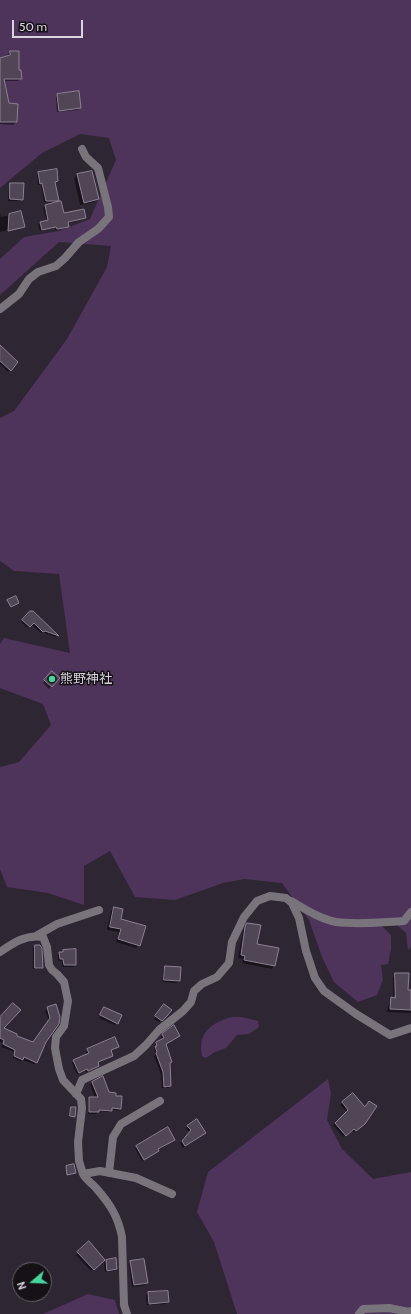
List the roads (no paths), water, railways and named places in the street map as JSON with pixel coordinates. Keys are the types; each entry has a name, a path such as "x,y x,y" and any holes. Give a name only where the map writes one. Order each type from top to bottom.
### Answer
{"street":[{"path":"0,309 18,294 29,278 38,272 56,266 79,242 98,230 109,217 108,207 98,168 86,157 82,149"},
{"path":"76,1094 82,1080 134,1056 159,1030 183,1011 191,1002 194,991 202,984 217,977 229,963 232,942 244,918 257,901 270,896 286,898 319,916 335,922 355,923 404,920 411,912"},
{"path":"288,900 292,903 299,918 306,951 315,978 324,991 356,1014 390,1035 411,1028"},
{"path":"36,936 57,924 99,910"},
{"path":"0,952 25,938 36,936 43,937 47,947 49,965 64,982 68,1001 64,1026 56,1037 55,1048 59,1069 67,1086 80,1099 82,1108 78,1142 79,1161 83,1174 85,1178 95,1186 114,1211 120,1226 122,1237 124,1305 127,1314"},
{"path":"109,1173 112,1137 121,1124 160,1101"},
{"path":"83,1174 100,1171 136,1178 172,1194"},
{"path":"359,1314 363,1310 389,1308 411,1311"}],"place":[{"name":"熊野神社","path":"52,679"}]}
